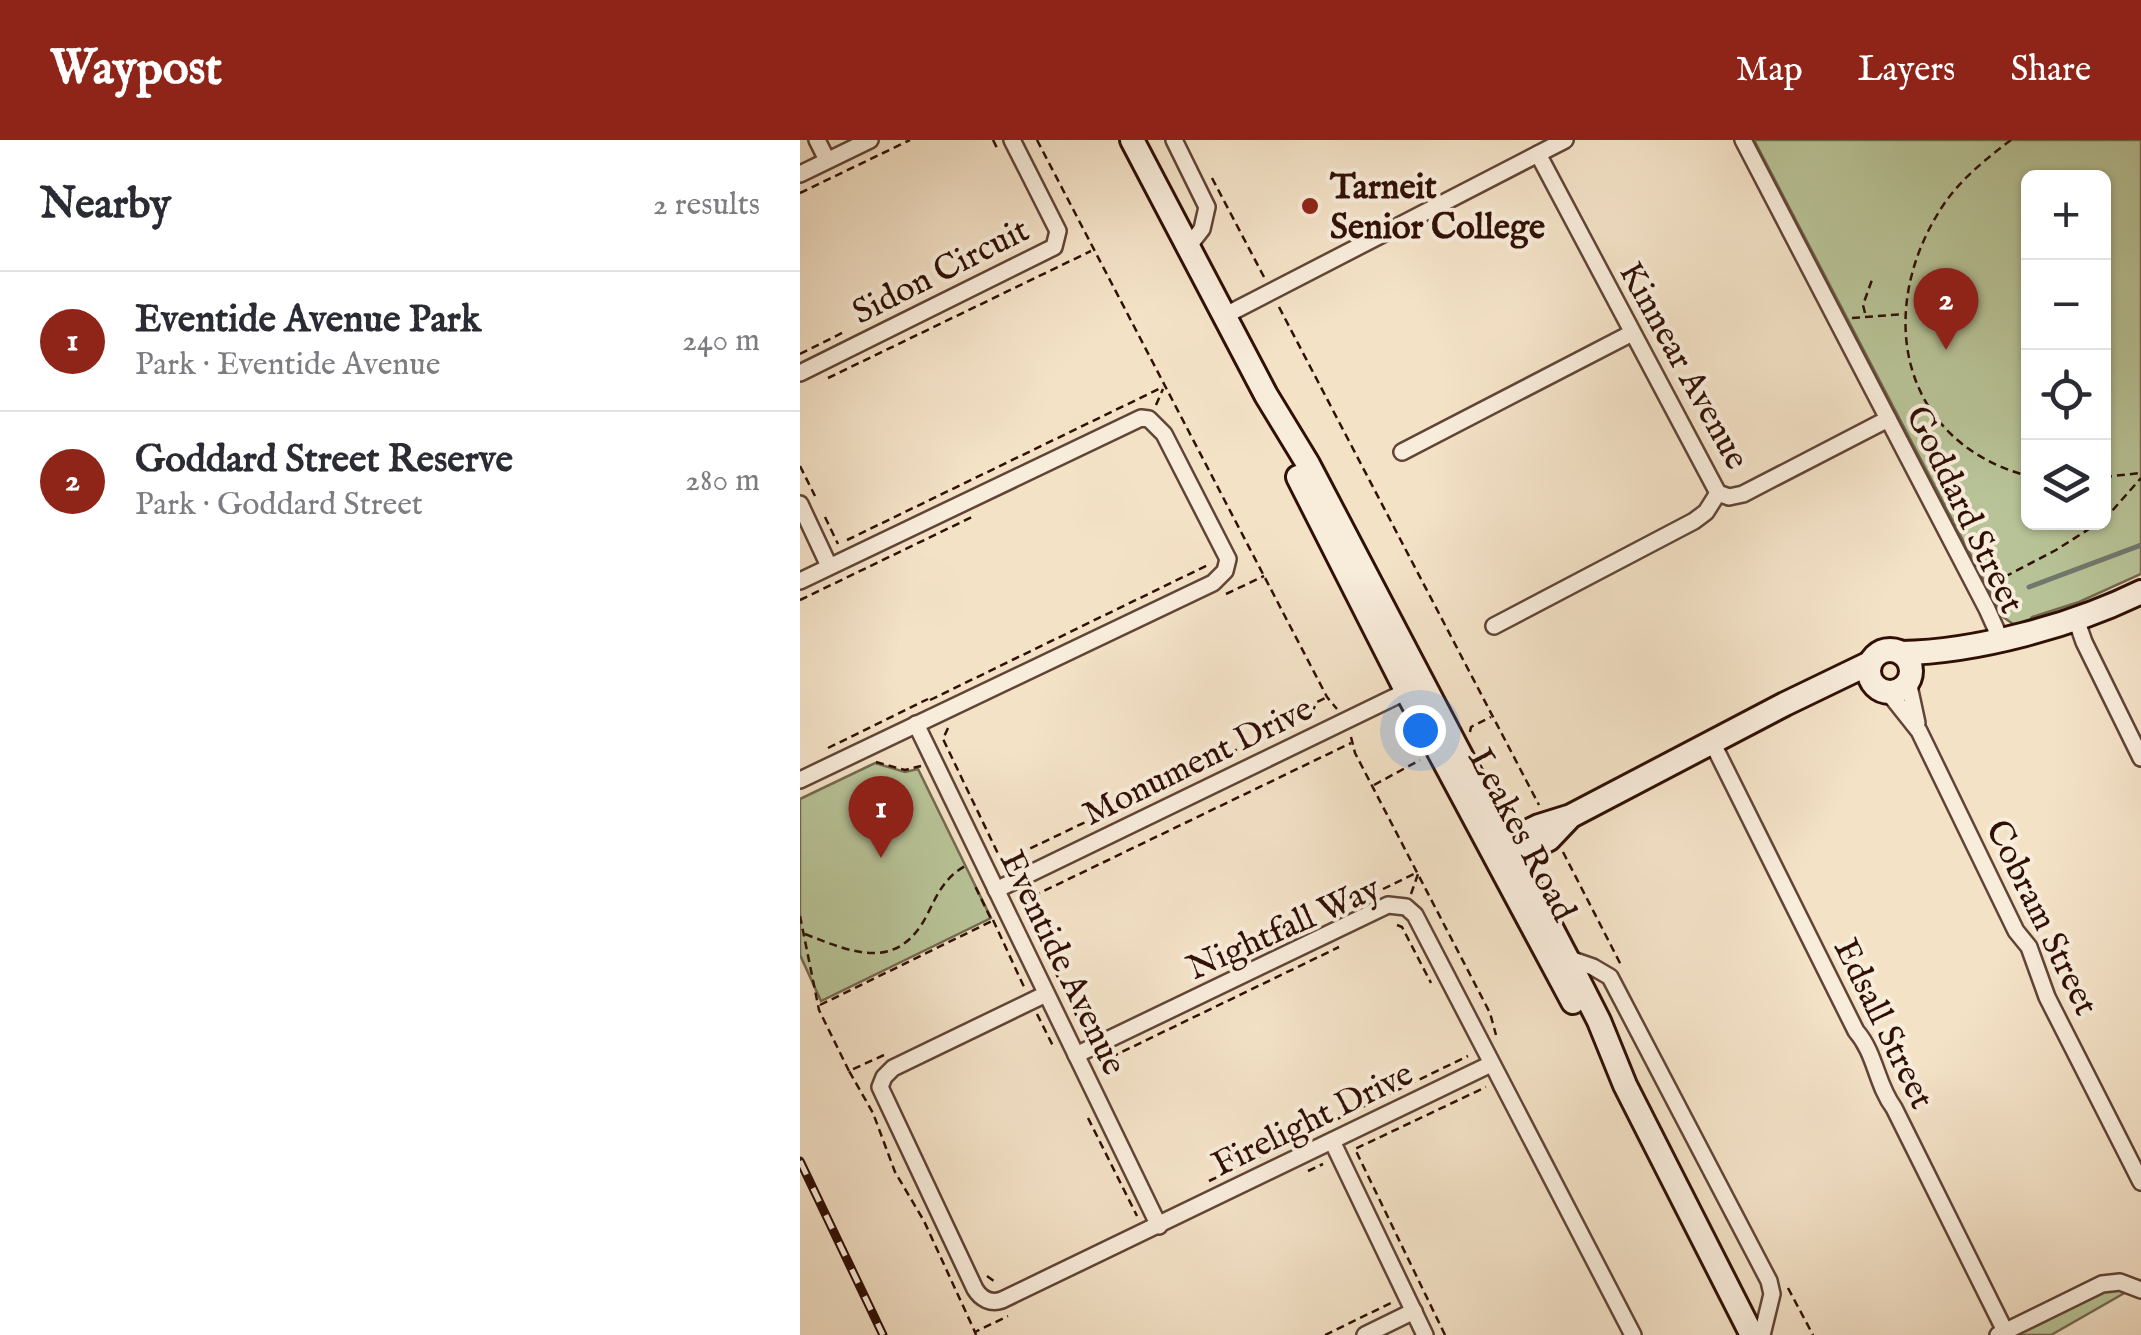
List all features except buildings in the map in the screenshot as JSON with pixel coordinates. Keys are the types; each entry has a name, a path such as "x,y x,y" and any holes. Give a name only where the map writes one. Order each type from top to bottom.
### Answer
{"main road":[{"name":"Leakes Road","path":"1132,140 1266,394 1308,464 1415,688 1503,853 1588,1029 1624,1085 1752,1335"},
{"path":"1890,680 1884,651 1901,654 1996,639 2076,618 2141,592"},
{"path":"1503,853 1835,681 1890,680 1954,648"},
{"path":"1890,680 1908,662 1901,654"},
{"name":"Leakes Road","path":"1503,853 1568,958 1624,1085"}],"street":[{"path":"817,140 827,160"},
{"path":"800,174 870,140"},
{"name":"Sidon Circuit","path":"800,373 1054,247 1058,231 1012,140"},
{"path":"1174,140 1207,207 1202,229 1188,247"},
{"path":"1224,316 1565,140"},
{"name":"Goddard Street","path":"1743,140 1987,608 1996,639"},
{"name":"Kinnear Avenue","path":"1538,154 1718,494 1743,494 1888,418"},
{"path":"1402,452 1632,333"},
{"path":"800,580 1141,418 1150,419 1164,434 1226,553 1227,566 1221,577 800,780"},
{"path":"1494,626 1694,521 1718,494"},
{"path":"800,504 829,566"},
{"path":"2076,618 2141,758"},
{"name":"Cobram Street","path":"1890,680 1919,731 2016,931 2029,947 2047,997 2141,1182"},
{"name":"Monument Drive","path":"1004,886 1415,688"},
{"name":"Eventide Avenue","path":"916,724 1004,886 1038,997 1084,1051 1158,1226"},
{"name":"Edsall Street","path":"1712,742 1866,1045 1882,1092 1894,1108 2002,1333"},
{"name":"Nightfall Way","path":"1084,1051 1394,904 1406,906 1414,915 1491,1064"},
{"name":"Leakes Road","path":"1568,958 1610,977 1770,1281 1772,1294 1762,1335"},
{"name":"Firelight Drive","path":"1038,997 893,1068 881,1082 883,1098 975,1290 984,1299 1002,1300 1491,1064"},
{"path":"1491,1064 1633,1335"},
{"path":"1332,1141 1425,1335"},
{"path":"2002,1333 2102,1284 2120,1282 2141,1290"},
{"path":"1365,1335 1414,1311"}],"path":[{"path":"800,193 910,140"},
{"path":"2011,140 1969,175 1944,204 1914,269 1905,314 1914,376 1920,394 1935,416 1961,444 1982,458 2021,473"},
{"path":"1209,174 1624,970"},
{"path":"817,383 1094,250"},
{"path":"1866,315 1864,305 1873,277"},
{"path":"1840,325 1866,315 1905,314"},
{"path":"2111,477 2141,476"},
{"path":"2111,511 2141,476"},
{"path":"800,600 986,511"},
{"path":"1986,586 2088,530"},
{"path":"1212,601 1264,576"},
{"path":"1002,862 1311,714 1317,702 1327,697"},
{"path":"816,754 930,699"},
{"path":"948,728 943,739 1002,862 1004,886 1021,902 1081,1025 1084,1051"},
{"path":"1021,902 1352,742"},
{"path":"870,763 912,770 934,760"},
{"path":"806,934 863,954 874,955 897,946 914,934 946,880 966,866"},
{"path":"1369,896 1418,872"},
{"path":"800,916 820,1005 849,1071 873,1112 890,1162 924,1221 975,1332"},
{"path":"820,1005 992,920 1020,980 1038,997 1054,1049"},
{"path":"1017,990 1020,980"},
{"path":"1081,1025 1091,1029"},
{"path":"849,1071 886,1054"},
{"path":"1202,1185 1469,1056"},
{"path":"1445,1335 1355,1149 1486,1088"},
{"path":"1086,1115 1135,1217 1150,1210"},
{"path":"1786,1283 1813,1335"},
{"path":"1325,1335 1392,1303"}],"green space":[{"path":"1754,140 2141,140 2141,574 2079,602 2032,617 2028,623 2013,624 2003,617"},
{"path":"875,763 905,772 918,769 991,918 821,1001 800,955 800,799"},
{"path":"2110,1288 2128,1291 2051,1335 2014,1335"}],"waterway":[{"path":"2029,587 2141,545"}],"railway":[{"path":"800,1161 883,1335"}],"place":[{"name":"Tarneit Senior College","path":"1310,206"},
{"name":"Goddard Street Reserve","path":"1946,350"},
{"name":"Eventide Avenue Park","path":"881,858"}]}
